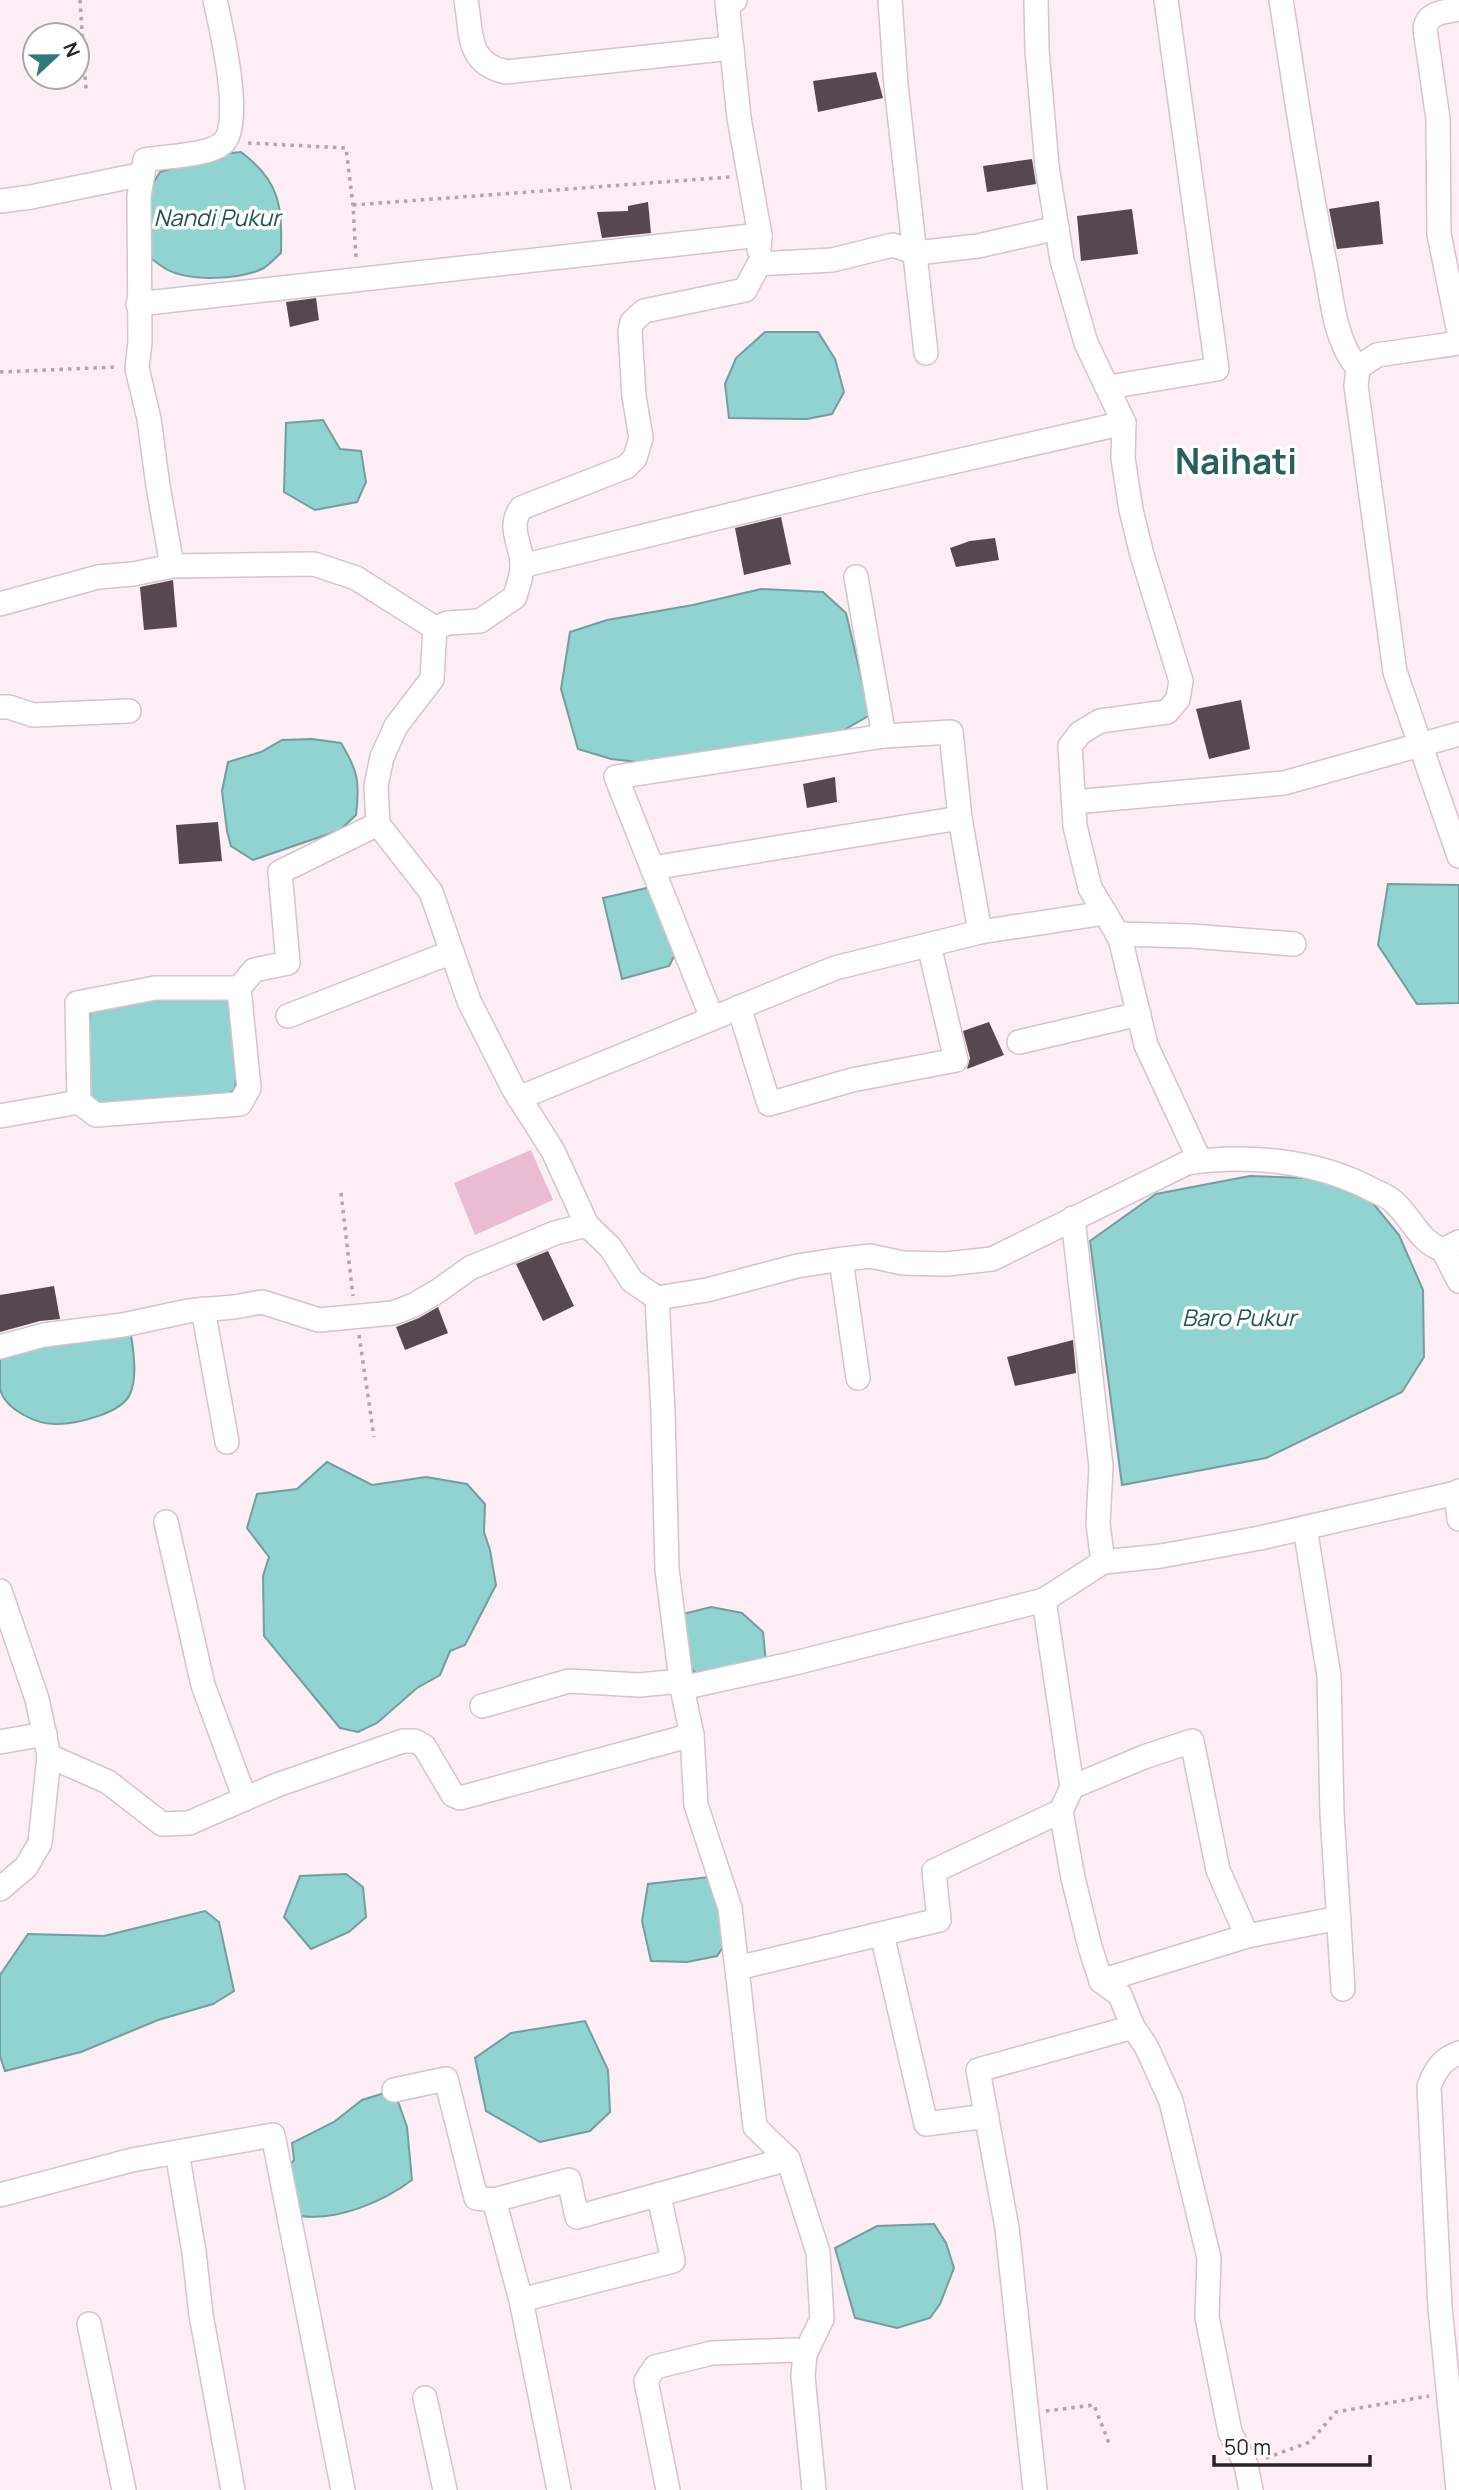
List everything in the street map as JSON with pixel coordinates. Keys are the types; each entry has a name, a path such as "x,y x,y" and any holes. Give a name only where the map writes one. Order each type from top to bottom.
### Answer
{"street":[{"path":"172,566 149,419 137,368 140,342 139,196 145,160 209,151 224,142 231,130 231,85 215,0"},
{"path":"466,0 475,52 484,63 506,72 732,48"},
{"path":"435,628 448,623 480,621 515,597 522,566 515,517 521,508 626,467 635,458 640,438 634,396 630,331 632,322 644,311 745,290 759,264 760,234 739,118 727,2 735,0"},
{"path":"890,0 896,85 926,354"},
{"path":"1036,0 1037,50 1046,153 1062,260 1086,343 1124,423 1123,458 1131,510 1181,681 1178,699 1167,712 1100,721 1080,733 1070,746 1075,826 1090,888 1117,934 1146,1045 1200,1161"},
{"path":"1109,387 1217,369 1166,0"},
{"path":"1281,0 1315,214 1339,334 1348,357 1358,368 1356,386 1395,672 1459,856"},
{"path":"1459,9 1433,15 1427,19 1425,29 1438,119 1439,234 1459,333"},
{"path":"0,201 142,174"},
{"path":"759,264 832,260 893,244 916,253 978,246 1057,228"},
{"path":"138,304 760,234"},
{"path":"1358,368 1377,355 1459,343"},
{"path":"522,566 860,483 1124,423"},
{"path":"0,604 98,577 133,574 172,566 314,564 356,578 435,628"},
{"path":"856,577 884,736"},
{"path":"435,628 432,679 396,726 382,757 376,786 377,824 431,891 469,1001 519,1098 553,1151 587,1225 610,1247 632,1280 657,1298 707,1290 797,1266 870,1256 904,1263 946,1264 992,1259 1187,1163 1218,1158 1313,1166 1354,1180 1394,1201 1431,1246 1451,1246 1459,1281"},
{"path":"0,707 9,707 33,715 129,711"},
{"path":"712,1018 616,777 884,736 951,732 960,818 980,932"},
{"path":"1074,802 1284,783 1459,734"},
{"path":"652,868 960,818"},
{"path":"0,1116 79,1102 96,1115 240,1104 249,1088 239,988 254,970 288,963 280,872 377,824"},
{"path":"519,1098 835,968 980,932 1105,914"},
{"path":"1117,934 1191,936 1294,944"},
{"path":"739,1007 769,1104 852,1080 956,1060 929,945"},
{"path":"288,1016 452,952"},
{"path":"79,1102 77,1003 155,989 239,988"},
{"path":"1018,1042 1139,1014"},
{"path":"1073,1219 1101,1466 1098,1524 1103,1562"},
{"path":"0,1347 44,1335 262,1302 318,1320 393,1313 438,1291 470,1268 555,1233 587,1225"},
{"path":"841,1260 858,1378"},
{"path":"657,1298 667,1569 681,1684 692,1735 696,1805 730,1908 755,2127 788,2159 818,2252 822,2319 805,2354 803,2376 814,2490"},
{"path":"203,1309 227,1442"},
{"path":"482,1706 569,1681 639,1685 681,1684 791,1664 1044,1600 1103,1562 1161,1556 1305,1528 1457,1492 1459,1519"},
{"path":"166,1522 203,1685 245,1799"},
{"path":"1305,1528 1329,1676 1332,1813 1343,1989"},
{"path":"0,1591 37,1699 47,1745 40,1843 26,1867 0,1889"},
{"path":"1044,1600 1072,1787 1061,1811 1073,1878 1101,1981 1120,1995 1133,2027 1146,2046 1171,2101 1209,2258 1207,2317 1230,2432 1246,2465 1251,2490"},
{"path":"0,1742 47,1745 108,1782 162,1824 189,1823 245,1799 403,1741 415,1741 424,1746 453,1795 460,1798 692,1735"},
{"path":"1072,1787 1144,1757 1192,1741 1218,1870 1247,1936"},
{"path":"737,1968 939,1920 934,1871 1061,1811"},
{"path":"1101,1981 1247,1936 1339,1918"},
{"path":"882,1934 926,2124 987,2116"},
{"path":"1035,2490 1007,2228 978,2070 1133,2027"},
{"path":"1458,2490 1448,2393 1451,2342 1429,2086 1436,2069 1448,2057 1459,2053"},
{"path":"394,2090 446,2079 476,2198 494,2200 569,2180 577,2217 788,2159"},
{"path":"0,2195 132,2160 273,2134 343,2490"},
{"path":"177,2152 194,2252 201,2315 233,2490"},
{"path":"521,2300 673,2261 659,2196"},
{"path":"494,2200 521,2300 559,2490"},
{"path":"89,2324 124,2490"},
{"path":"668,2490 646,2381 655,2367 712,2353 795,2350 805,2354"},
{"path":"425,2399 444,2490"}],"path":[{"path":"80,0 81,21"},
{"path":"224,142 346,148 354,205 358,279"},
{"path":"354,205 749,175"},
{"path":"0,372 137,368"},
{"path":"1246,2465 1311,2442 1336,2412 1448,2393"},
{"path":"1027,2414 1094,2405 1109,2443"}],"shaded area":[{"path":"531,1150 553,1200 475,1235 454,1183"}],"water":[{"name":"Nandi Pukur","path":"241,152 264,174 276,196 281,222 281,253 264,268 254,272 229,277 201,278 166,269 143,253 142,200 160,172 220,154"},
{"path":"765,332 818,332 835,359 844,392 832,414 807,419 729,418 725,384 736,358"},
{"path":"323,420 340,449 361,451 366,482 357,502 315,510 284,492 286,423"},
{"path":"761,589 823,592 846,613 870,715 835,735 655,764 611,759 578,749 561,689 570,632 607,620 693,605"},
{"path":"312,739 341,743 347,753 356,777 356,815 340,830 253,860 231,846 227,831 222,791 228,762 261,752 282,740"},
{"path":"1388,884 1459,885 1459,1003 1417,1004 1378,945"},
{"path":"660,885 682,942 669,966 622,979 603,898"},
{"path":"230,991 238,1048 235,1090 228,1094 113,1108 90,1101 90,1006"},
{"name":"Baro Pukur","path":"1250,1176 1354,1180 1399,1235 1423,1290 1424,1357 1402,1392 1266,1458 1122,1485 1090,1241 1156,1194"},
{"path":"130,1329 134,1362 132,1387 125,1401 109,1412 76,1422 49,1424 23,1415 3,1397 0,1389 0,1351"},
{"path":"327,1462 372,1485 426,1477 467,1484 485,1504 484,1532 496,1585 465,1645 450,1651 440,1675 417,1688 377,1723 358,1732 340,1728 264,1636 263,1576 269,1557 247,1528 257,1494 297,1489"},
{"path":"711,1607 742,1613 763,1632 766,1663 698,1675 686,1663 683,1614"},
{"path":"346,1874 363,1887 366,1917 349,1932 311,1949 284,1917 300,1876"},
{"path":"709,1877 729,1938 717,1956 687,1962 651,1961 642,1921 648,1884"},
{"path":"205,1911 219,1922 234,1991 213,2004 158,2020 81,2052 5,2071 0,2056 0,1975 28,1934 104,1936"},
{"path":"585,2021 608,2070 610,2112 590,2131 540,2142 486,2111 475,2058 511,2033"},
{"path":"394,2090 407,2127 412,2180 387,2196 344,2213 301,2216 291,2200 287,2168 294,2160 292,2143 334,2122 362,2100"},
{"path":"934,2224 946,2243 954,2268 940,2304 930,2318 897,2328 855,2318 835,2248 877,2226"}],"building":[{"path":"876,72 883,98 818,112 813,81"},
{"path":"1032,159 1036,184 987,192 983,166"},
{"path":"1379,201 1383,244 1337,249 1329,209"},
{"path":"648,202 651,233 602,238 597,212 628,211 628,206"},
{"path":"1132,209 1138,254 1081,261 1077,216"},
{"path":"316,298 319,320 290,327 286,302"},
{"path":"781,517 791,564 744,575 735,528"},
{"path":"995,538 999,560 956,567 950,548 970,541"},
{"path":"173,580 177,627 144,630 140,587"},
{"path":"1241,700 1250,749 1209,759 1196,709"},
{"path":"835,777 837,802 807,808 803,784"},
{"path":"218,822 222,861 179,864 176,825"},
{"path":"989,1022 1004,1055 967,1069 970,1058 963,1031"},
{"path":"548,1251 574,1306 543,1321 516,1264"},
{"path":"54,1286 60,1319 40,1321 0,1332 0,1295"},
{"path":"438,1307 448,1333 405,1350 396,1327"},
{"path":"1073,1340 1076,1373 1015,1386 1007,1357"}],"district":[{"name":"Naihati","path":"1236,462"}]}
